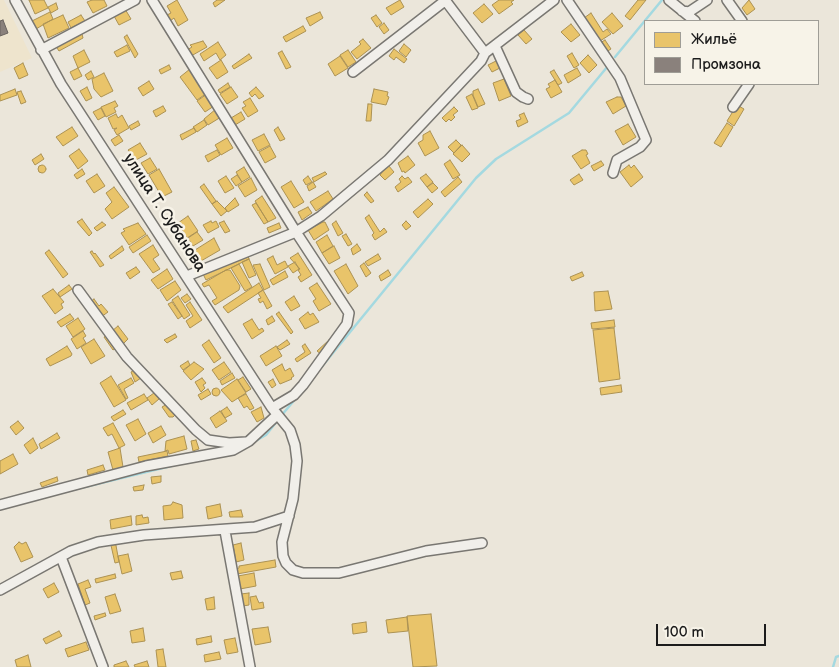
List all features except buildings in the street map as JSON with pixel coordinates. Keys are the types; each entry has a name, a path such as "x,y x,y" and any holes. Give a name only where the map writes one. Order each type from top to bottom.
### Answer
{"street":[{"name":"улица Т. Субанова","path":"15,0 41,50 276,413 287,425 294,437 297,461 289,516"},
{"path":"41,50 135,0"},
{"path":"0,505 146,466 233,450 249,442 303,385 339,336 350,313 296,232 152,0"},
{"path":"353,72 445,0 485,54"},
{"path":"187,276 296,232 345,197 388,160 482,60 485,54 554,0"},
{"path":"567,0 620,78 646,140 640,147 617,160 613,173"},
{"path":"670,0 694,20"},
{"path":"682,11 689,12 706,0"},
{"path":"727,0 741,20"},
{"path":"495,46 516,92 528,99"},
{"path":"733,107 748,85"},
{"path":"78,290 127,357 196,430 208,440 229,443 249,442"},
{"path":"0,590 71,551 119,538 225,531 263,526 289,516"},
{"path":"289,516 282,542 282,556 292,570 303,573 352,571 418,553 482,543"},
{"path":"225,531 250,667"},
{"path":"61,556 103,667"}],"shaded area":[{"path":"0,0 4,0 32,58 0,72"}],"waterway":[{"path":"646,20 662,0"},
{"path":"615,57 644,22"},
{"path":"319,370 476,178 496,159 569,113 608,66"},
{"path":"281,416 297,397"},
{"path":"252,443 266,435 278,420"},
{"path":"64,492 175,465"},
{"path":"833,667 836,657 839,656"}]}
